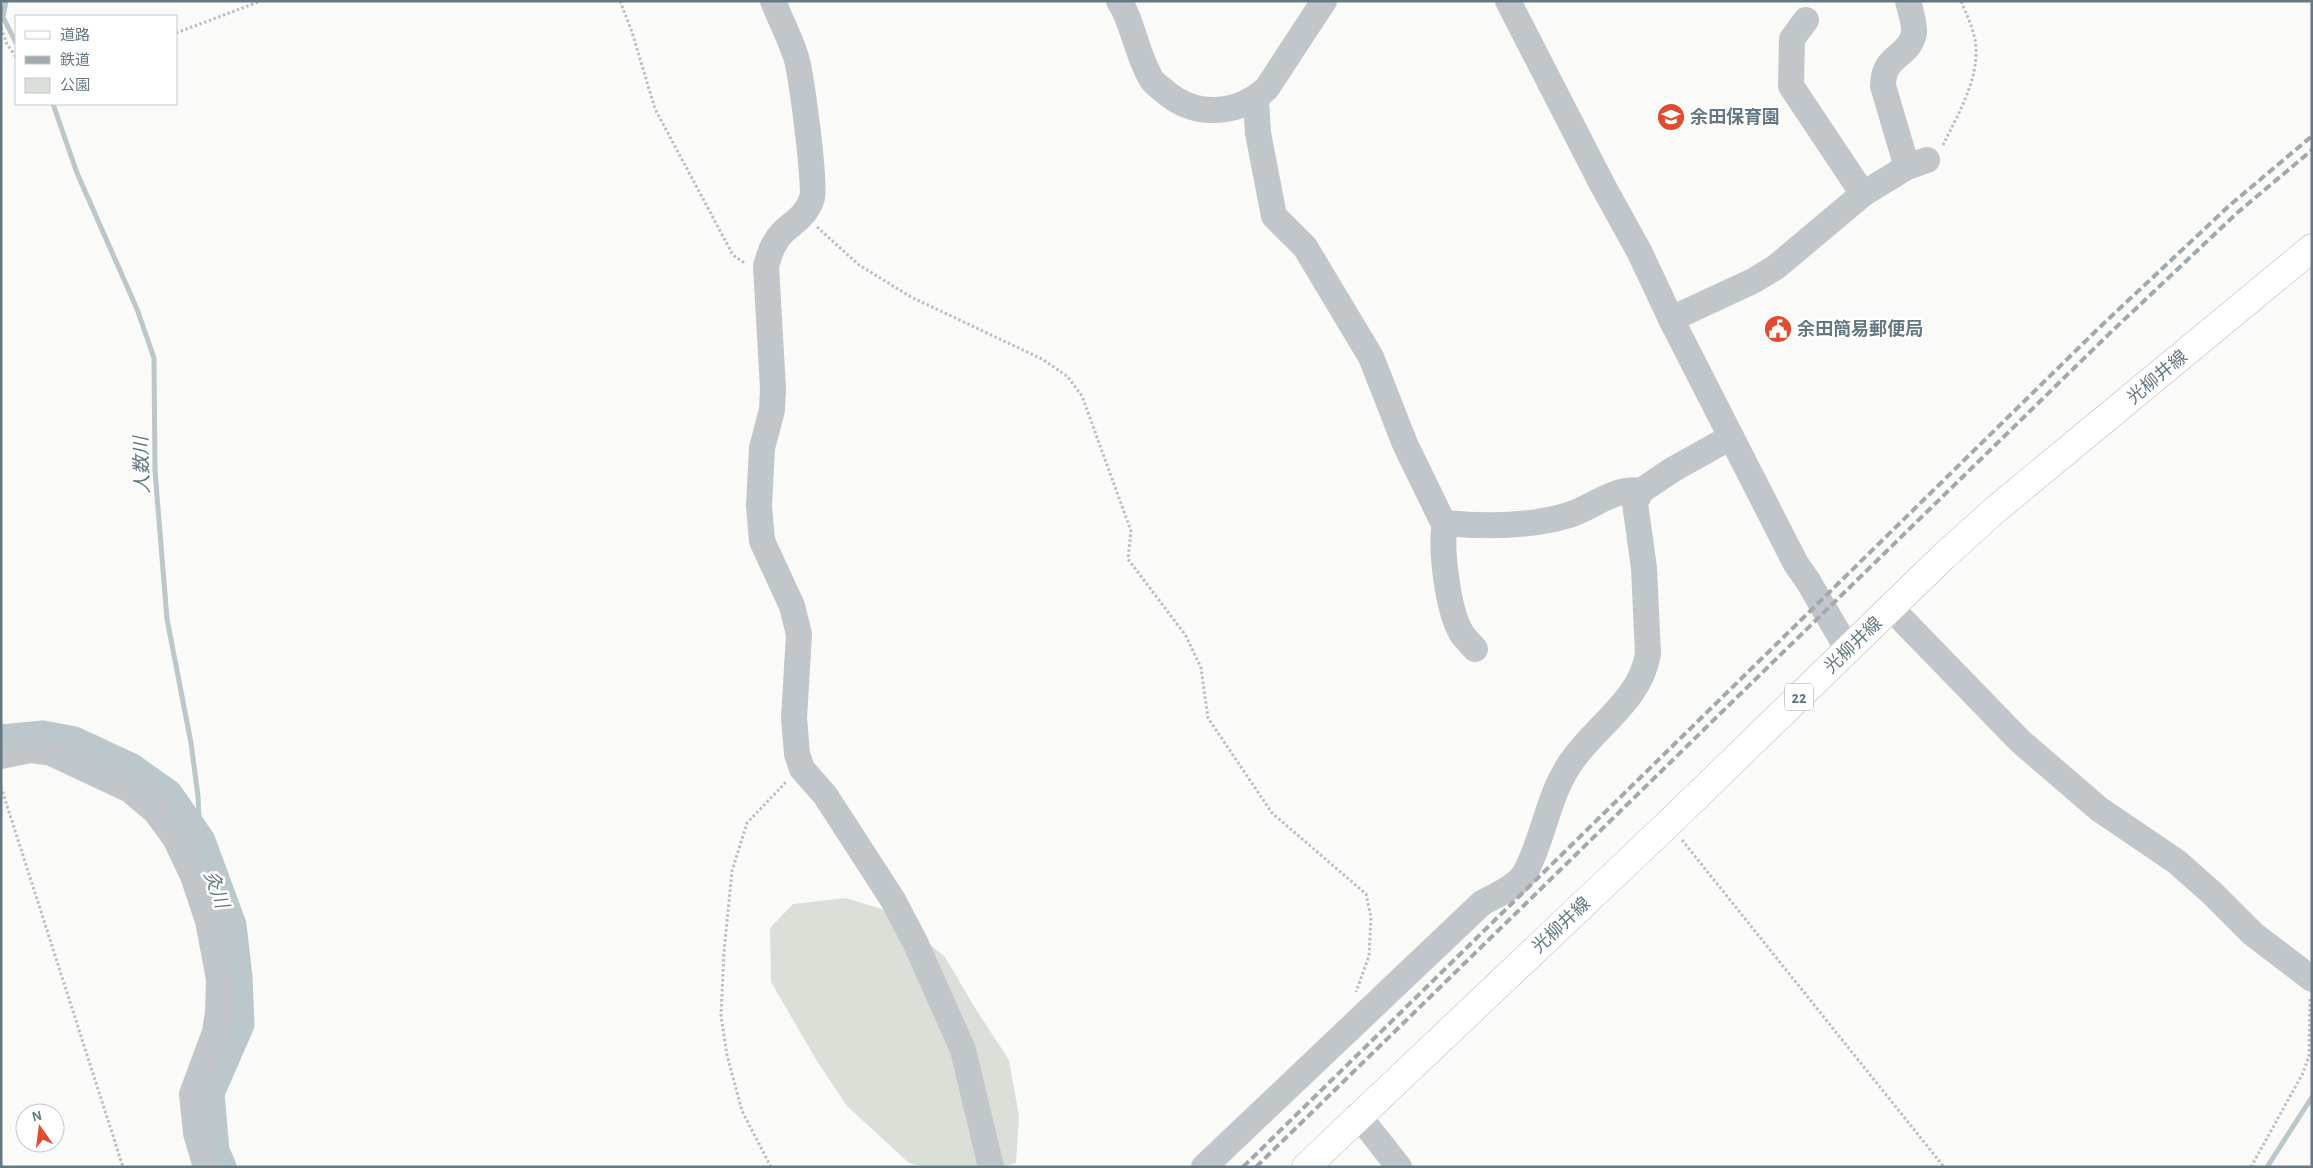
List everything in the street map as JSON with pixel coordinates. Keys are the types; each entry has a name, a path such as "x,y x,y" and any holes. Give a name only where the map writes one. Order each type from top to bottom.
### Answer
{"main road":[{"name":"光柳井線","path":"1306,1167 1358,1115 1669,823 1995,510 2312,248"}],"street":[{"path":"773,1 796,55 812,170 813,196 804,215 783,233 772,246 766,266 773,389 772,410 762,448 759,506 762,541 792,606 799,634 794,718 797,754 802,769 825,795 893,900 915,942 963,1050 991,1167"},
{"path":"1119,1 1140,57 1152,80 1172,98 1194,109 1213,111 1232,109 1256,99 1276,77 1324,1"},
{"path":"1508,1 1602,186 1639,251 1671,319 1796,564 1848,650"},
{"path":"1671,319 1776,267 1863,194 1917,163 1883,86 1883,73 1888,65 1910,44 1914,32 1908,1"},
{"path":"1806,20 1792,39 1791,86 1863,194"},
{"path":"1256,99 1258,133 1274,216 1305,247 1371,356 1405,444 1445,523 1500,526 1548,520 1571,515 1621,492 1633,489 1641,491"},
{"path":"1204,1167 1482,903 1508,888 1524,874 1554,792 1573,758 1627,700 1646,668 1648,654 1644,568 1635,502 1641,491 1672,470 1731,437"},
{"path":"1445,523 1443,532 1446,574 1452,611 1462,634 1475,649"},
{"path":"1891,608 2020,741 2100,809 2177,862 2212,892 2253,934 2311,984"},
{"path":"1,756 30,750 51,753 130,790 155,810 175,838 193,876 208,920 219,979 215,1032 192,1094 196,1133 206,1167"},
{"path":"1358,1115 1399,1167"}],"path":[{"path":"178,32 261,1"},
{"path":"620,1 632,32 655,109 706,207 733,255 745,264 766,266"},
{"path":"1917,163 1939,154 1964,100 1974,70 1976,48 1970,22 1961,1"},
{"path":"1,28 7,44 15,56"},
{"path":"804,215 859,265 911,297 1042,359 1067,376 1082,396 1132,531 1128,558 1186,636 1201,668 1208,718 1272,813 1366,894 1371,917 1369,956 1354,1000"},
{"path":"771,1167 742,1110 727,1054 721,1016 724,952 732,872 747,823 778,789 802,769"},
{"path":"1,787 123,1167"},
{"path":"1669,823 1944,1167"},
{"path":"2251,1167 2303,1073 2308,1056 2311,984"}],"green space":[{"path":"846,898 891,912 945,957 1009,1060 1019,1116 1016,1163 1003,1167 927,1167 909,1163 847,1106 817,1061 771,982 770,928 793,904"}],"waterway":[{"name":"人数川","path":"6,1 3,17 15,41"},
{"name":"人数川","path":"53,105 77,173 137,309 154,358 155,471 167,619 191,743 198,796 200,841"},
{"name":"灸川","path":"1,740 43,736 74,742 130,768 168,795 200,841 231,925 237,977 239,1024 209,1093 214,1151 221,1167"},
{"path":"2267,1167 2312,1097"}],"railway":[{"path":"1243,1167 2102,325 2230,205 2312,136"},
{"path":"1256,1167 2110,333 2237,213 2312,150"}],"place":[{"name":"余田保育園","path":"1671,117"},
{"name":"余田簡易郵便局","path":"1778,329"}]}
